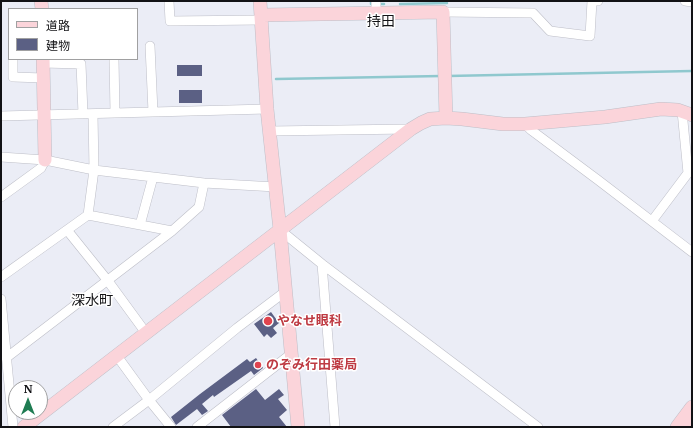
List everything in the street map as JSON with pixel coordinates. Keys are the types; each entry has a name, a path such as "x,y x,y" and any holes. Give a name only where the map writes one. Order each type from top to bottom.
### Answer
{"street":[{"path":"169,1 170,22 261,18 376,7 444,12 533,13 550,31 590,36 592,1 598,1"},
{"path":"260,1 267,109 276,187 298,427"},
{"path":"685,1 692,2"},
{"path":"444,12 446,118"},
{"path":"150,46 153,112"},
{"path":"13,60 13,77 44,78"},
{"path":"114,60 115,113"},
{"path":"1,196 41,168 45,160 43,61 81,64 94,170 88,215"},
{"path":"1,116 267,109"},
{"path":"24,427 411,129 430,119 446,118 503,124 525,124 606,117 661,109 678,110 687,113 688,173 652,221"},
{"path":"525,124 530,130 692,252"},
{"path":"270,131 411,129"},
{"path":"1,157 45,160 94,170 204,183 276,187"},
{"path":"140,225 153,177"},
{"path":"6,358 172,231 199,207 204,183"},
{"path":"1,277 88,215 172,231"},
{"path":"67,230 108,280 146,333"},
{"path":"280,230 322,264 538,427"},
{"path":"322,264 336,427"},
{"path":"113,427 286,291"},
{"path":"1,299 13,427"},
{"path":"197,427 291,354"},
{"path":"117,356 171,427"},
{"path":"677,427 692,407"},
{"path":"689,427 692,422"}],"building":[{"path":"177,65 202,65 202,76 177,76"},
{"path":"179,90 202,90 202,103 179,103"},
{"path":"271,312 279,323 273,328 277,333 271,338 267,334 264,337 254,324"},
{"path":"256,358 263,368 254,375 251,371 214,397 213,395 202,404 208,411 202,415 197,409 176,425 171,417 247,359 250,362"},
{"path":"256,389 265,400 279,389 284,395 278,399 287,410 279,417 287,427 231,427 222,415"}],"waterway":[{"path":"400,4 447,3"},
{"path":"448,76 692,71"},
{"path":"276,79 441,76"}],"place":[{"name":"やなせ眼科","path":"268,321"},
{"name":"のぞみ行田薬局","path":"258,365"}],"district":[{"name":"持田","path":"381,22"},
{"name":"深水町","path":"92,301"}]}
